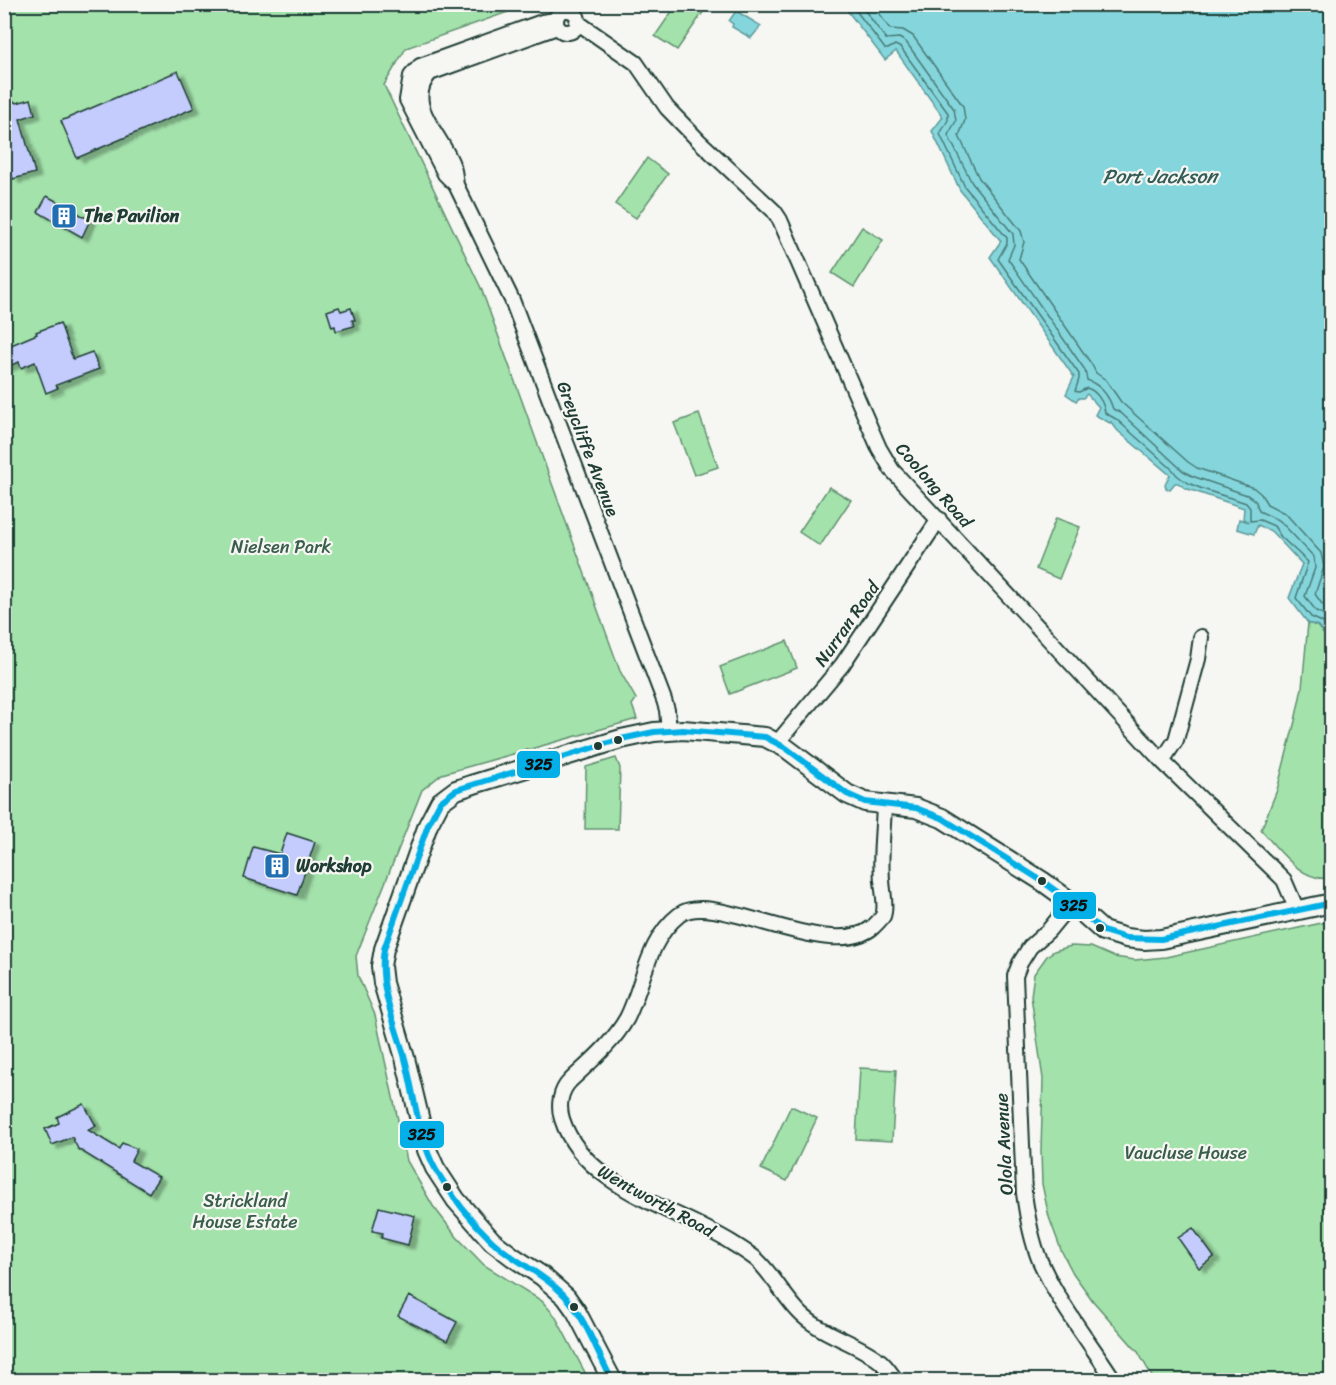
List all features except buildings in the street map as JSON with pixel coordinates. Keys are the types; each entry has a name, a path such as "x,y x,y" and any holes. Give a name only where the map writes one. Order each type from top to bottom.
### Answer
{"street":[{"name":"Coolong Road","path":"556,23 559,12 567,10 574,13 577,22 636,63 667,108 774,211 780,220 884,459 1162,761 1284,880 1297,910"},
{"name":"Greycliffe Avenue","path":"556,23 542,22 420,66 411,76 407,100 445,174 456,185 512,300 664,700 669,730"},
{"name":"Nurran Road","path":"777,743 842,665 939,519"},
{"path":"1162,761 1176,740 1202,638"},
{"path":"612,1380 566,1296 492,1241 456,1200 435,1168 427,1150 402,1048 383,983 381,960 429,825 440,802 456,790 621,739 669,730 765,737 777,743 838,789 865,802 915,808 942,818 1042,881 1103,931 1126,938 1161,939 1332,903"},
{"name":"Wentworth Road","path":"884,805 881,856 885,902 883,916 875,925 863,934 839,937 799,932 701,908 679,915 664,931 649,956 626,1019 602,1052 564,1089 561,1095 561,1114 566,1132 579,1152 593,1167 614,1182 732,1242 758,1261 802,1315 823,1330 880,1361 896,1380"},
{"name":"Olola Avenue","path":"1074,906 1062,914 1030,947 1015,976 1024,1193 1028,1222 1039,1259 1054,1289 1114,1380"}],"green space":[{"path":"677,4 708,5 677,50 655,36"},
{"name":"Nielsen Park","path":"5,5 509,5 508,12 406,48 384,85 481,288 620,671 636,699 632,705 637,719 442,774 422,790 356,956 358,976 375,1015 407,1161 433,1206 457,1237 484,1265 542,1301 555,1316 589,1380 10,1380 4,1349 10,1318 4,1313"},
{"path":"647,158 668,174 636,218 615,204"},
{"path":"862,227 883,240 854,287 832,273"},
{"path":"699,414 718,467 694,475 674,423"},
{"path":"829,487 851,500 820,546 799,532"},
{"path":"1056,518 1080,527 1059,579 1036,569"},
{"path":"1308,623 1317,626 1331,643 1331,878 1320,878 1301,870 1283,855 1261,830 1277,790 1295,721 1302,688"},
{"path":"787,641 797,668 730,694 720,667"},
{"path":"616,758 620,768 618,829 585,829 586,767"},
{"name":"Vaucluse House","path":"1331,921 1331,1380 1154,1380 1138,1352 1093,1301 1073,1273 1061,1250 1049,1217 1042,1184 1043,1079 1031,996 1034,974 1047,956 1054,951 1071,946 1091,947 1114,957 1135,960 1166,957"},
{"path":"860,1068 896,1070 892,1141 856,1139"},
{"path":"791,1106 817,1118 787,1181 761,1169"}],"water":[{"name":"Port Jackson","path":"843,5 1331,5 1331,643 1318,626 1308,623 1289,598 1302,564 1271,531 1258,525 1254,534 1237,529 1239,519 1249,522 1243,519 1244,508 1185,488 1178,483 1166,489 1165,484 1170,475 1118,431 1111,422 1095,415 1099,407 1087,394 1076,401 1066,394 1074,377 990,257 1001,241 960,190 932,131 943,117 896,51 885,60"},
{"path":"736,11 761,26 751,38 732,27 733,24 729,21"}],"transit line":[{"name":"325","path":"612,1380 572,1304 557,1288 492,1241 476,1225 448,1189 430,1158 421,1129 408,1069 385,989 384,949 428,825 440,802 456,790 621,739 654,732 683,730 765,737 786,748 847,794 865,802 916,808 942,818 1042,881 1067,899 1103,931 1126,938 1161,939 1332,903"}],"place":[{"name":"The Pavilion","path":"64,216"},
{"name":"Workshop","path":"277,866"}],"park label":[{"name":"Strickland House Estate","path":"245,1211"}]}
